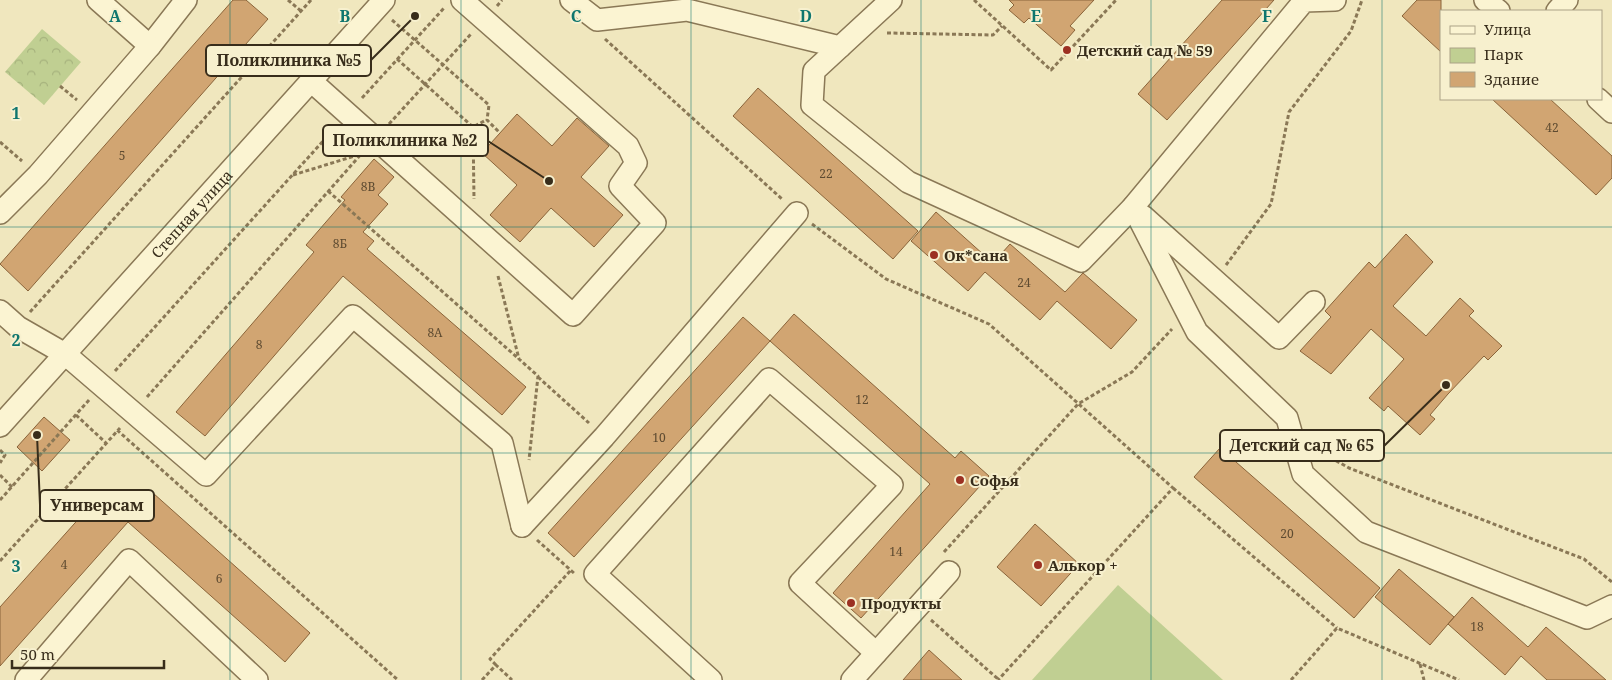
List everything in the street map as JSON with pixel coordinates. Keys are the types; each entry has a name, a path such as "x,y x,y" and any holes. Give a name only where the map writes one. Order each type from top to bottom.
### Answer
{"street":[{"path":"98,0 150,46"},
{"path":"0,213 38,175 150,46 186,0"},
{"path":"310,81 573,315 655,223 620,186 636,163 628,146 462,0"},
{"path":"571,0 596,20 687,10 840,47"},
{"path":"892,0 814,71 812,105 908,182 1082,261 1133,207 1304,2 1335,0"},
{"path":"1485,0 1498,10"},
{"path":"1557,10 1567,0"},
{"name":"Степная улица","path":"0,426 380,3"},
{"path":"1599,100 1612,112"},
{"path":"1133,207 1279,338 1314,302"},
{"path":"1133,207 1197,332 1287,418 1303,474 1366,532 1586,618 1612,606"},
{"path":"0,311 18,326 65,354 206,475 352,316 502,443 522,526 604,437 797,213"},
{"path":"711,680 594,574 769,379 892,485 800,583 876,653"},
{"path":"26,680 129,560 257,680"},
{"path":"852,680 876,653 945,564"}],"path":[{"path":"288,0 301,11"},
{"path":"18,326 311,0"},
{"path":"0,500 450,0"},
{"path":"0,561 361,154 502,0"},
{"path":"974,0 1051,70 1116,0"},
{"path":"1215,280 1271,204 1289,112 1351,31 1362,0"},
{"path":"380,3 415,40 489,105 487,120"},
{"path":"856,32 993,35 1002,26"},
{"path":"599,33 797,213 886,279 989,324 1173,488 1338,628 1459,680"},
{"path":"397,59 473,127 475,227"},
{"path":"473,127 487,120"},
{"path":"487,120 500,133"},
{"path":"0,142 38,175"},
{"path":"292,175 361,154"},
{"path":"328,191 519,359"},
{"path":"945,564 1078,404 1132,372 1187,313"},
{"path":"538,376 604,437"},
{"path":"76,415 106,443"},
{"path":"117,430 398,680"},
{"path":"1292,435 1349,468 1584,559 1612,582"},
{"path":"0,450 5,454 0,463"},
{"path":"0,475 12,487"},
{"path":"924,626 931,619 998,680 1173,488"},
{"path":"512,680 490,660 571,570"},
{"path":"1291,680 1338,628"},
{"path":"1420,664 1424,680"},
{"path":"482,680 496,665"}],"green space":[{"path":"42,29 81,62 44,105 5,72"},
{"path":"1118,585 1223,680 1032,680"}],"building":[{"path":"233,0 246,0 268,19 28,291 0,264"},
{"path":"1009,0 1094,0 1070,26 1075,30 1061,46 1029,18 1024,23 1009,10 1014,5"},
{"path":"1222,0 1274,0 1167,120 1138,94"},
{"path":"1417,0 1441,0 1440,51 1402,16"},
{"path":"758,88 918,231 893,259 733,116"},
{"path":"1493,100 1551,100 1612,156 1612,178 1596,195"},
{"path":"517,114 552,146 577,118 609,146 581,177 623,215 594,247 551,208 520,242 490,215 517,185 482,153"},
{"path":"374,159 394,177 378,195 388,204 363,232 374,241 367,249 526,387 502,415 343,276 205,436 176,412 314,252 306,245 345,200 341,197"},
{"path":"936,212 993,263 1010,244 1065,292 1083,273 1137,320 1111,349 1057,301 1040,320 985,272 968,291 911,241"},
{"path":"1406,234 1433,262 1393,306 1426,336 1460,298 1474,311 1469,316 1502,346 1488,360 1484,356 1448,394 1430,415 1435,419 1420,435 1388,406 1384,411 1369,398 1404,359 1371,329 1331,374 1300,351 1331,317 1325,311 1369,262 1375,268"},
{"path":"794,314 955,458 961,451 989,476 861,618 833,593 930,484 770,341"},
{"path":"743,317 770,341 574,557 548,533"},
{"path":"44,417 70,440 42,471 17,447"},
{"path":"1220,448 1380,588 1354,618 1194,477"},
{"path":"153,493 310,633 285,662 128,522"},
{"path":"99,496 128,522 0,666 0,607"},
{"name":"Алькор +","path":"1035,524 1079,564 1041,606 997,567"},
{"path":"1399,569 1454,617 1430,645 1375,597"},
{"path":"1472,597 1528,647 1546,627 1606,680 1547,680 1521,656 1505,675 1448,624"},
{"path":"929,650 962,680 903,680"}],"place":[{"name":"Поликлиника №5","path":"415,16"},
{"name":"Детский сад № 59","path":"1067,50"},
{"name":"Поликлиника №2","path":"549,181"},
{"name":"Ок*сана","path":"934,255"},
{"name":"Детский сад № 65","path":"1446,385"},
{"name":"Универсам","path":"37,435"},
{"name":"Софья","path":"960,480"},
{"name":"Алькор +","path":"1038,565"},
{"name":"Продукты","path":"851,603"}]}
